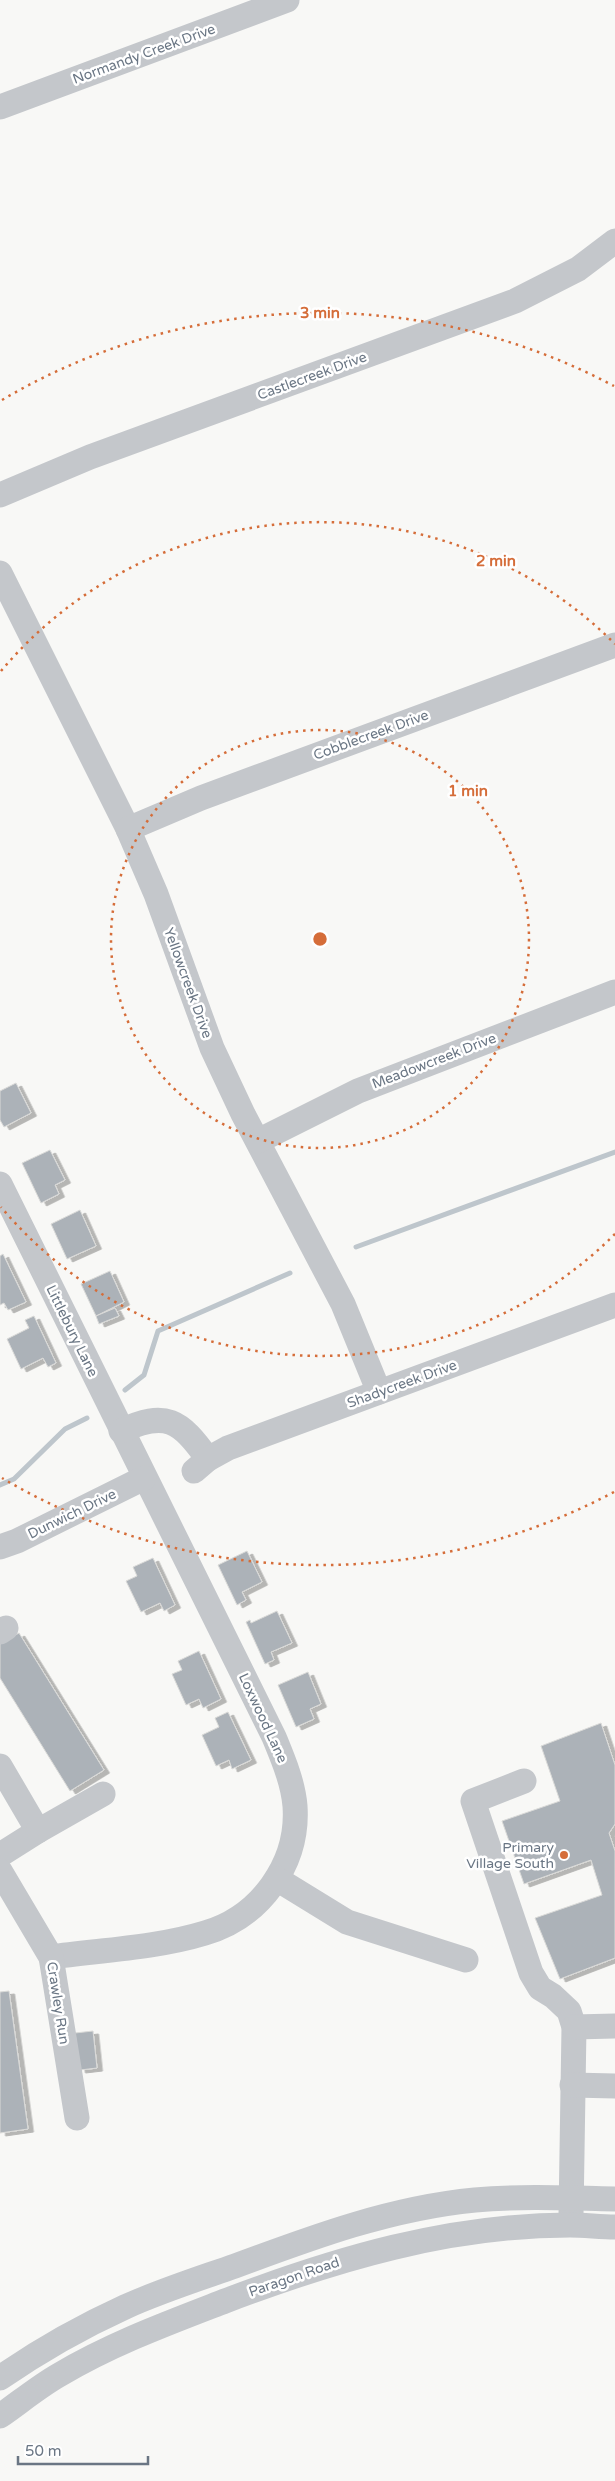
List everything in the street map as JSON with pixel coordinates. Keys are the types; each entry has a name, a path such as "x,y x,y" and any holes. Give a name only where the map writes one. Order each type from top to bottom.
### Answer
{"street":[{"name":"Normandy Creek Drive","path":"0,107 287,0"},
{"name":"Castlecreek Drive","path":"0,496 90,458 515,301 578,269 615,241"},
{"name":"Yellowcreek Drive","path":"0,573 128,829 156,894 212,1048 343,1304 379,1392"},
{"name":"Cobblecreek Drive","path":"128,829 201,798 615,645"},
{"name":"Meadowcreek Drive","path":"258,1141 358,1090 615,992"},
{"name":"Littlebury Lane","path":"0,1184 144,1478"},
{"name":"Shadycreek Drive","path":"121,1431 143,1420 154,1418 166,1420 176,1425 195,1442 201,1465 228,1448 615,1305"},
{"name":"Dunwich Drive","path":"0,1547 17,1541 144,1478"},
{"name":"Loxwood Lane","path":"51,1956 165,1941 205,1933 225,1925 243,1915 259,1901 277,1879 288,1857 294,1829 295,1807 285,1762 144,1478"},
{"path":"0,1766 38,1831"},
{"path":"524,1781 473,1801 531,1973 540,1988 553,1996 568,2011 574,2027 571,2225"},
{"path":"0,1855 102,1794"},
{"name":"Crawley Run","path":"0,1871 51,1956 77,2118"},
{"path":"277,1879 347,1922 466,1960"},
{"path":"574,2027 615,2026"},
{"path":"572,2085 615,2086"},
{"path":"0,2378 71,2334 126,2306 300,2241 361,2222 475,2200 615,2199"},
{"name":"Paragon Road","path":"0,2416 58,2375 108,2349 162,2325 325,2265 392,2246 455,2234 518,2227 571,2225 615,2227"}],"building":[{"path":"16,1083 31,1113 4,1127 0,1120 0,1091"},
{"path":"50,1150 65,1180 55,1185 59,1194 41,1203 22,1163"},
{"path":"80,1210 96,1246 67,1259 51,1224"},
{"path":"3,1254 26,1302 8,1310 4,1303 0,1305 0,1256"},
{"path":"110,1271 124,1302 96,1316 81,1284"},
{"path":"115,1308 119,1316 99,1324 96,1316"},
{"path":"34,1316 56,1363 48,1367 43,1358 21,1369 7,1339 29,1328 25,1320"},
{"path":"247,1551 262,1582 242,1592 246,1600 237,1605 218,1565"},
{"path":"153,1558 175,1605 164,1611 160,1603 141,1612 126,1581 137,1576 133,1567"},
{"path":"277,1611 292,1643 271,1652 274,1660 265,1664 246,1622 250,1620 251,1623"},
{"path":"19,1633 104,1770 70,1791 0,1678 0,1644"},
{"path":"199,1651 221,1699 203,1708 199,1699 186,1705 172,1674 182,1670 178,1661"},
{"path":"308,1672 321,1704 310,1709 314,1719 296,1727 278,1685"},
{"path":"228,1712 251,1760 232,1769 229,1760 216,1766 202,1735 219,1727 215,1718"},
{"name":"Primary Village South","path":"601,1723 615,1765 615,1824 609,1833 615,1851 615,1958 560,1979 535,1918 602,1895 591,1860 524,1884 502,1821 560,1801 541,1746"},
{"path":"9,1991 28,2129 0,2133 0,1992"},
{"path":"93,2031 97,2068 80,2070 75,2033"}],"waterway":[{"path":"356,1247 615,1152"},
{"path":"125,1390 144,1375 158,1331 290,1273"},
{"path":"0,1485 14,1479 65,1429 87,1418"}],"place":[{"name":"Primary Village South","path":"564,1855"}]}
